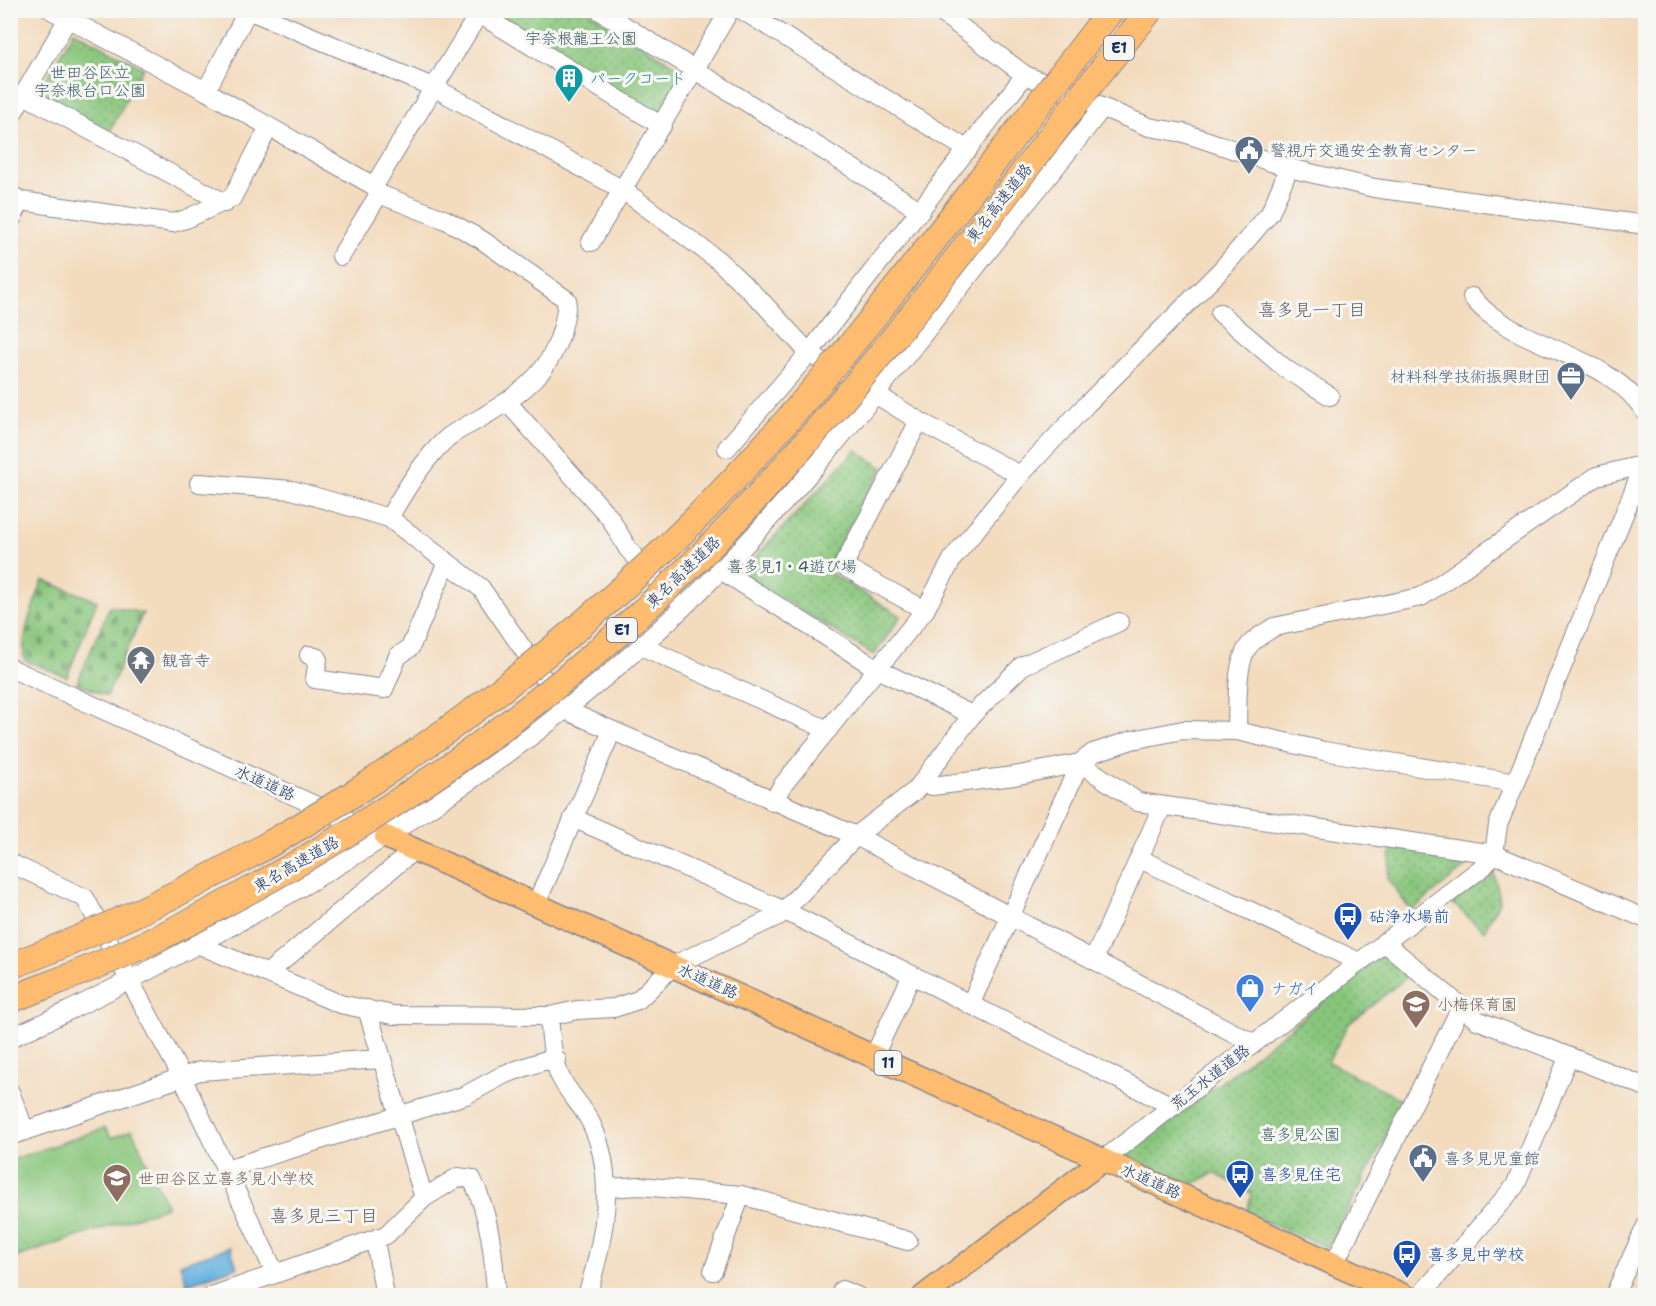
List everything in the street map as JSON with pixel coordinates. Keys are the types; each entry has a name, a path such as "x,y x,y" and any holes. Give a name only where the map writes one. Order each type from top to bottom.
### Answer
{"highway":[{"name":"東名高速道路","path":"10,966 120,922 220,872 291,831 398,764 481,705 600,608 651,562 690,522 823,378 1111,10"},
{"name":"東名高速道路","path":"10,1000 147,944 308,859 445,770 513,720 622,630 722,534 849,392 1150,10"}],"main road":[{"name":"水道道路","path":"386,837 1405,1296"},
{"name":"荒玉水道道路","path":"924,1296 1103,1160"}],"street":[{"path":"51,10 71,15 377,190 446,220 482,240 567,300 551,361 535,380 507,402 446,439 425,463 389,518"},
{"path":"599,10 921,211"},
{"path":"591,242 730,10"},
{"path":"742,10 968,150"},
{"path":"938,10 1025,75 1149,127 1184,133 1289,168 1374,188 1646,225"},
{"path":"206,91 248,11 435,88 623,190 719,261 763,303 809,353 919,421 1020,475"},
{"path":"341,256 478,12 662,126"},
{"path":"10,118 71,15"},
{"path":"727,448 809,353 1025,75"},
{"path":"24,96 225,203"},
{"path":"10,1038 132,981 294,892 386,837 494,764 565,710 641,646 683,607 804,481 876,395 1102,108"},
{"path":"10,222 16,197 173,223 225,203 232,198 269,127"},
{"path":"773,802 782,786 879,670 925,610 953,558 1020,475 1086,405 1222,269 1270,213 1289,168"},
{"path":"1472,297 1491,316 1540,343 1601,370 1634,396 1646,413"},
{"path":"1220,313 1287,370 1330,396"},
{"path":"507,402 610,518 628,549 683,607"},
{"path":"919,421 843,566 925,610"},
{"path":"1237,730 1240,666 1247,648 1260,636 1274,627 1421,597 1598,476 1645,465"},
{"path":"1494,854 1498,825 1645,465"},
{"path":"199,483 292,490 389,518 482,588 565,710 856,836 1253,1044"},
{"path":"309,655 318,658 315,679 384,688 398,656 410,648 447,562"},
{"path":"719,569 879,670 972,715"},
{"path":"198,944 340,1004 393,1015 550,1016 614,1008 638,1000 674,965 767,922 785,911 856,836 922,783 972,715 1022,666 1119,622"},
{"path":"641,646 828,730"},
{"name":"水道道路","path":"10,668 386,837"},
{"path":"922,783 932,786 969,782 1080,762 1093,753 1142,738 1183,730 1237,730 1324,751 1516,783"},
{"path":"536,904 612,731"},
{"path":"1080,762 1138,802 1494,854 1646,919"},
{"path":"970,1005 1080,762"},
{"path":"1094,959 1162,807"},
{"path":"573,819 785,911 1172,1106"},
{"path":"268,973 415,849"},
{"name":"荒玉水道道路","path":"1103,1160 1485,866 1494,854"},
{"path":"1140,859 1359,962"},
{"path":"10,863 85,898 182,1077 275,1273"},
{"path":"1384,942 1477,1020 1646,1087"},
{"path":"874,1056 912,975"},
{"path":"1334,1263 1461,1007"},
{"path":"367,1009 424,1198"},
{"path":"550,1016 549,1026 560,1074 590,1121 602,1156 607,1188 600,1252 586,1296"},
{"path":"1420,1296 1515,1186 1568,1058"},
{"path":"10,1092 18,1133 182,1077 208,1071 381,1059"},
{"path":"226,1168 262,1160 399,1114 466,1095 505,1074 543,1061 557,1060"},
{"path":"212,1296 386,1235 424,1198 458,1177 472,1179 486,1216 494,1259 496,1296"},
{"path":"607,1188 640,1186 741,1195 908,1241"},
{"path":"712,1271 741,1195"},
{"path":"1614,1296 1646,1226"},
{"path":"375,1240 385,1296"}],"green space":[{"name":"宇奈根龍王公園","path":"491,11 588,11 682,70 678,89 670,103 654,115 492,15"},
{"name":"世田谷区立 宇奈根台口公園","path":"74,31 143,68 109,133 38,94"},
{"name":"喜多見1・4遊び場","path":"856,450 883,468 825,570 901,616 874,655 740,573"},
{"path":"43,580 97,601 67,677 24,660 26,629"},
{"path":"110,606 143,613 107,696 77,683"},
{"path":"1392,841 1478,857 1411,911 1388,879"},
{"path":"1494,873 1500,900 1484,931 1452,903"},
{"name":"喜多見公園","path":"1385,953 1408,976 1349,1024 1328,1062 1404,1101 1328,1248 1247,1214 1251,1193 1214,1173 1185,1188 1125,1158"},
{"path":"105,1128 112,1138 132,1130 167,1207 11,1259 11,1160"}],"water":[{"path":"230,1247 237,1267 187,1284 180,1264"}],"place":[{"name":"パークコート","path":"569,104"},
{"name":"警視庁交通安全教育センター","path":"1249,176"},
{"name":"材料科学技術振興財団","path":"1571,402"},
{"name":"観音寺","path":"141,686"},
{"name":"砧浄水場前","path":"1348,942"},
{"name":"ナガイ","path":"1250,1014"},
{"name":"小梅保育園","path":"1416,1030"},
{"name":"喜多見児童館","path":"1423,1184"},
{"name":"喜多見住宅","path":"1240,1200"},
{"name":"世田谷区立喜多見小学校","path":"117,1204"},
{"name":"喜多見中学校","path":"1407,1280"}],"district":[{"name":"喜多見一丁目","path":"1312,310"},
{"name":"喜多見三丁目","path":"324,1216"}]}
